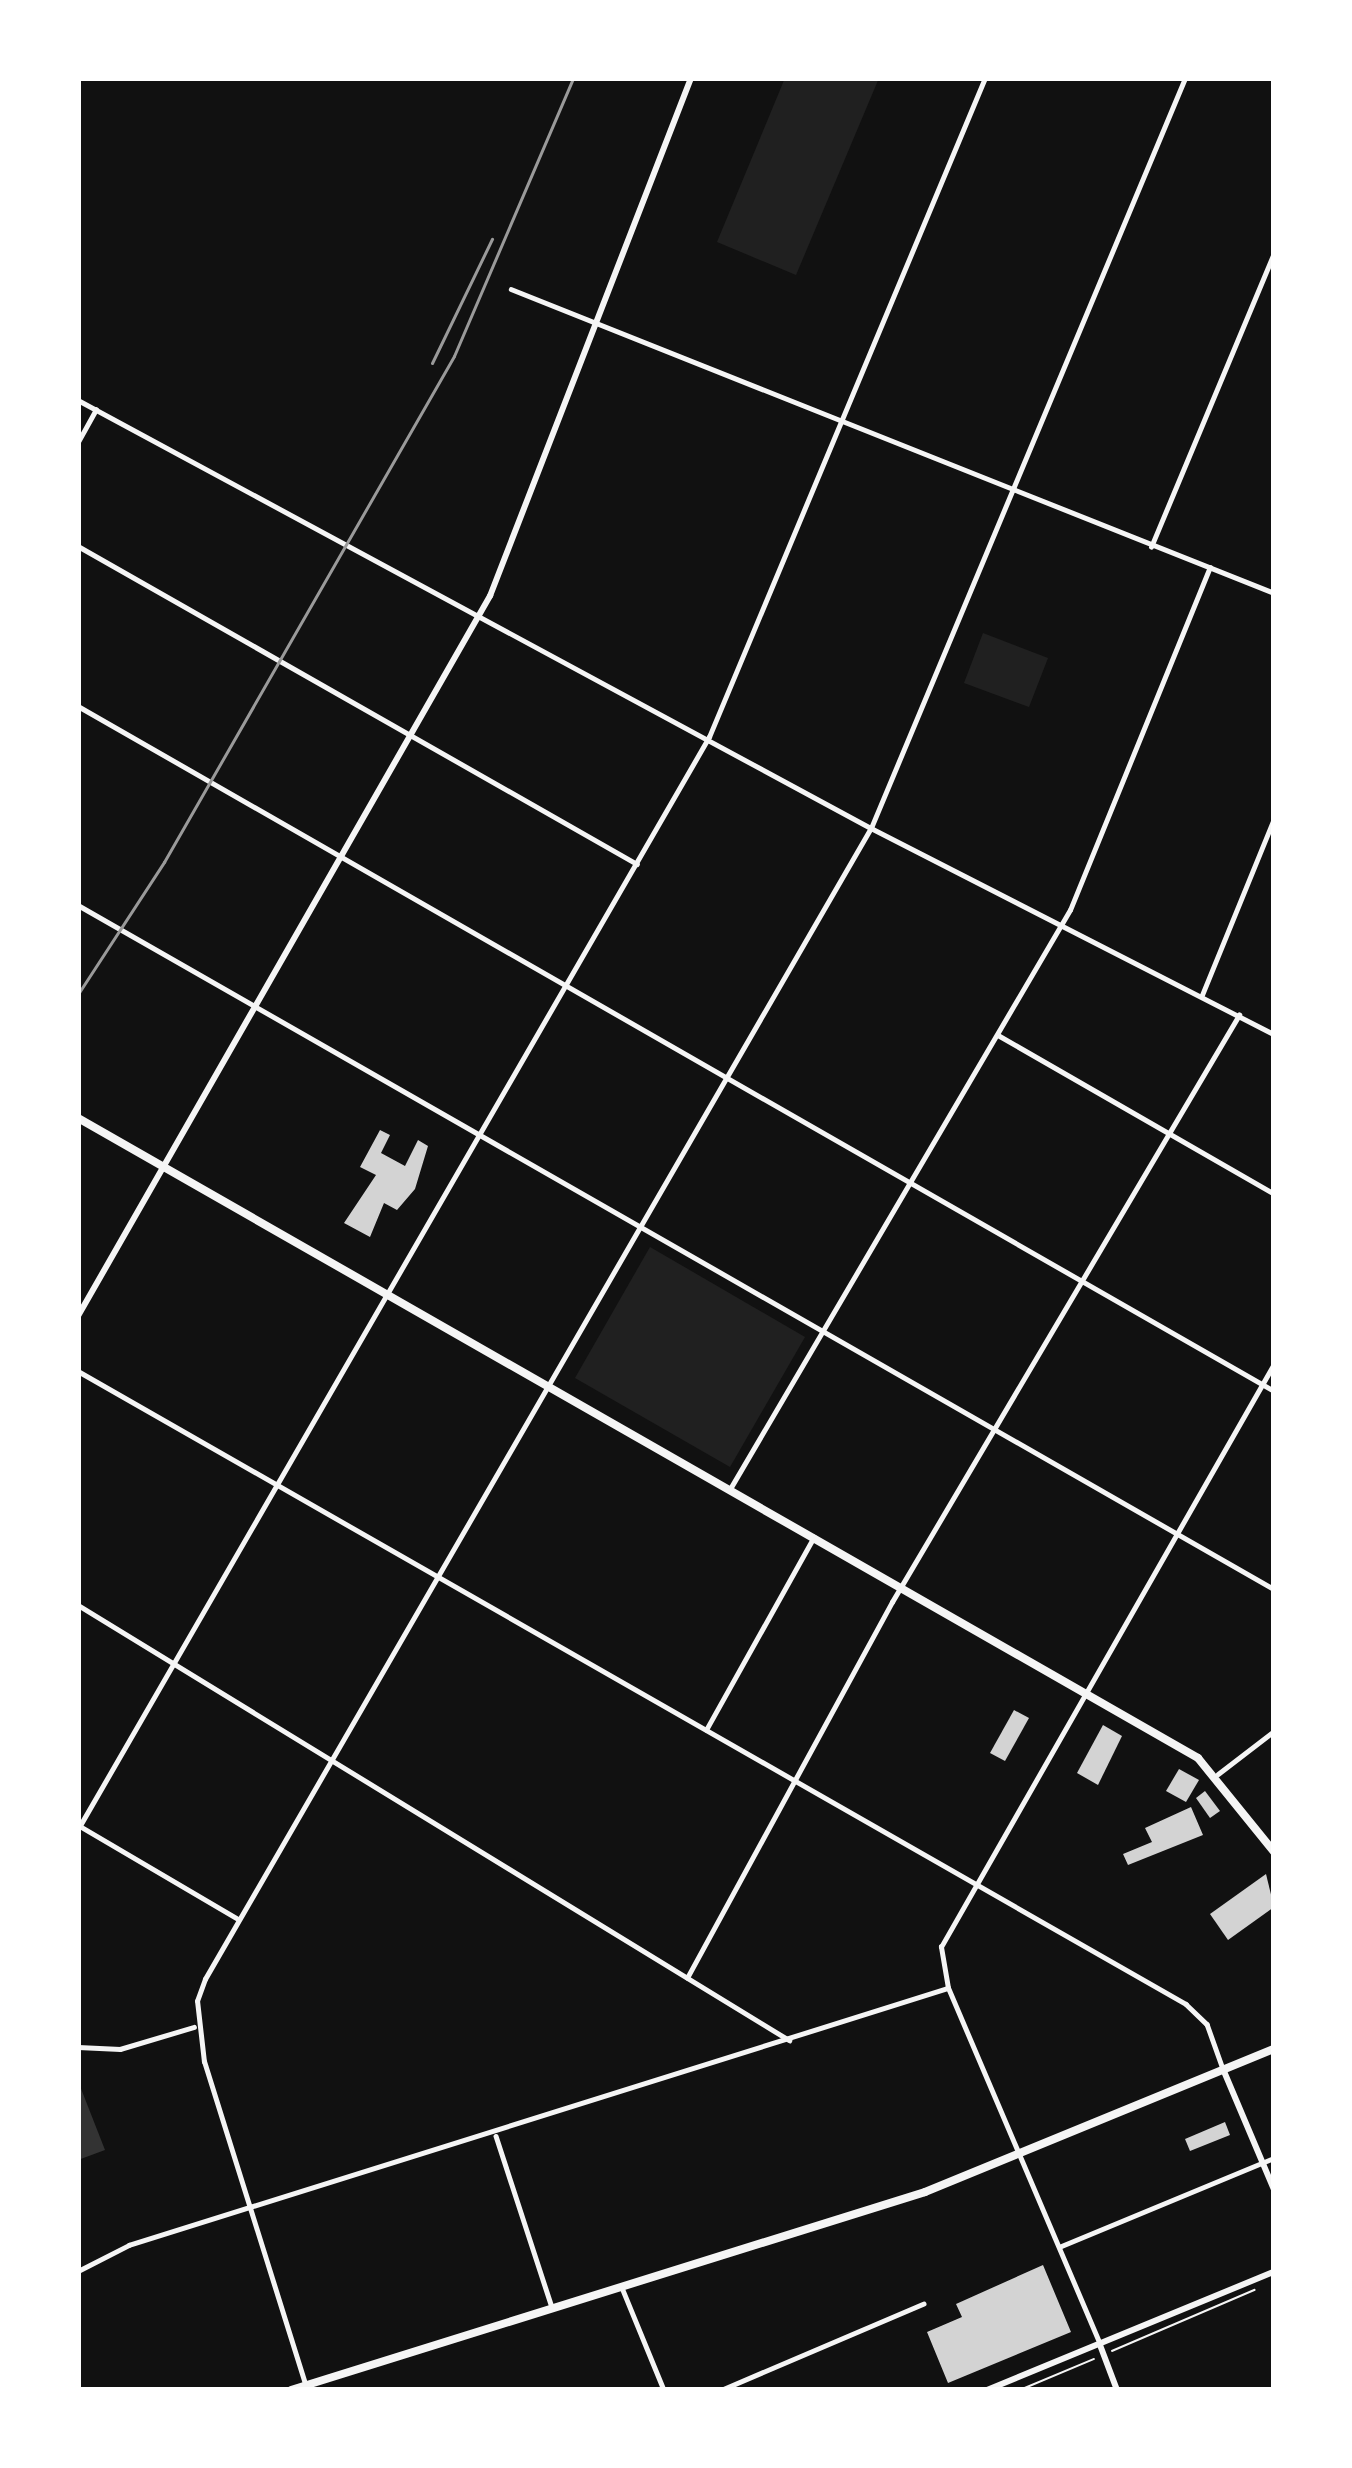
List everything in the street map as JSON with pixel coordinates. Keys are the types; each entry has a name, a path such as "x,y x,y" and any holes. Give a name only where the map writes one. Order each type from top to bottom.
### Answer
{"main road":[{"path":"78,1118 1084,1692 1218,1774 1274,1852"},
{"path":"291,2390 925,2192 1274,2049"}],"street":[{"path":"78,1316 482,612 691,78"},
{"path":"238,1918 78,1827 709,737 985,78"},
{"path":"306,2387 196,2026 205,1978 553,1389 871,828 1185,78"},
{"path":"1151,547 1274,253"},
{"path":"512,290 1274,593"},
{"path":"78,400 482,612 871,828 1274,1034"},
{"path":"78,442 96,410"},
{"path":"78,546 637,864"},
{"path":"730,1490 1061,924 1210,567"},
{"path":"78,706 1274,1391"},
{"path":"1202,995 1274,818"},
{"path":"78,905 1274,1589"},
{"path":"688,1978 903,1588 1239,1015"},
{"path":"996,1034 1274,1194"},
{"path":"1117,2390 948,1988 941,1947 1274,1364"},
{"path":"78,1372 1199,2014 1274,2190"},
{"path":"706,1730 814,1537"},
{"path":"78,1605 789,2040"},
{"path":"1218,1774 1274,1731"},
{"path":"78,2271 129,2245 496,2136 948,1988"},
{"path":"78,2047 120,2049 196,2026"},
{"path":"496,2136 552,2307"},
{"path":"1059,2247 1274,2158"},
{"path":"987,2390 1274,2272"},
{"path":"621,2285 664,2390"},
{"path":"721,2390 923,2304"}],"path":[{"path":"1020,2390 1254,2290"}],"shaded area":[{"path":"785,78 879,78 796,275 717,242"},
{"path":"983,633 1048,658 1029,707 964,683"},
{"path":"650,1247 805,1337 730,1467 575,1378"},
{"path":"78,2081 105,2150 78,2160"}],"building":[{"path":"380,1130 390,1135 381,1153 405,1166 418,1140 428,1146 415,1189 397,1210 384,1203 370,1237 344,1223 376,1175 360,1167"},
{"path":"1014,1710 1029,1718 1005,1761 990,1753"},
{"path":"1103,1725 1122,1736 1098,1785 1077,1773"},
{"path":"1179,1769 1199,1780 1186,1802 1166,1791"},
{"path":"1205,1791 1220,1811 1210,1818 1196,1798"},
{"path":"1191,1807 1203,1835 1128,1865 1123,1854 1152,1842 1145,1828"},
{"path":"1266,1874 1274,1907 1228,1940 1210,1914"},
{"path":"1225,2122 1230,2135 1190,2151 1185,2139"},
{"path":"1043,2265 1071,2332 948,2383 927,2332 962,2317 956,2304"}],"railway":[{"path":"78,994 164,862 454,356 573,78"},
{"path":"432,363 492,239"}]}
